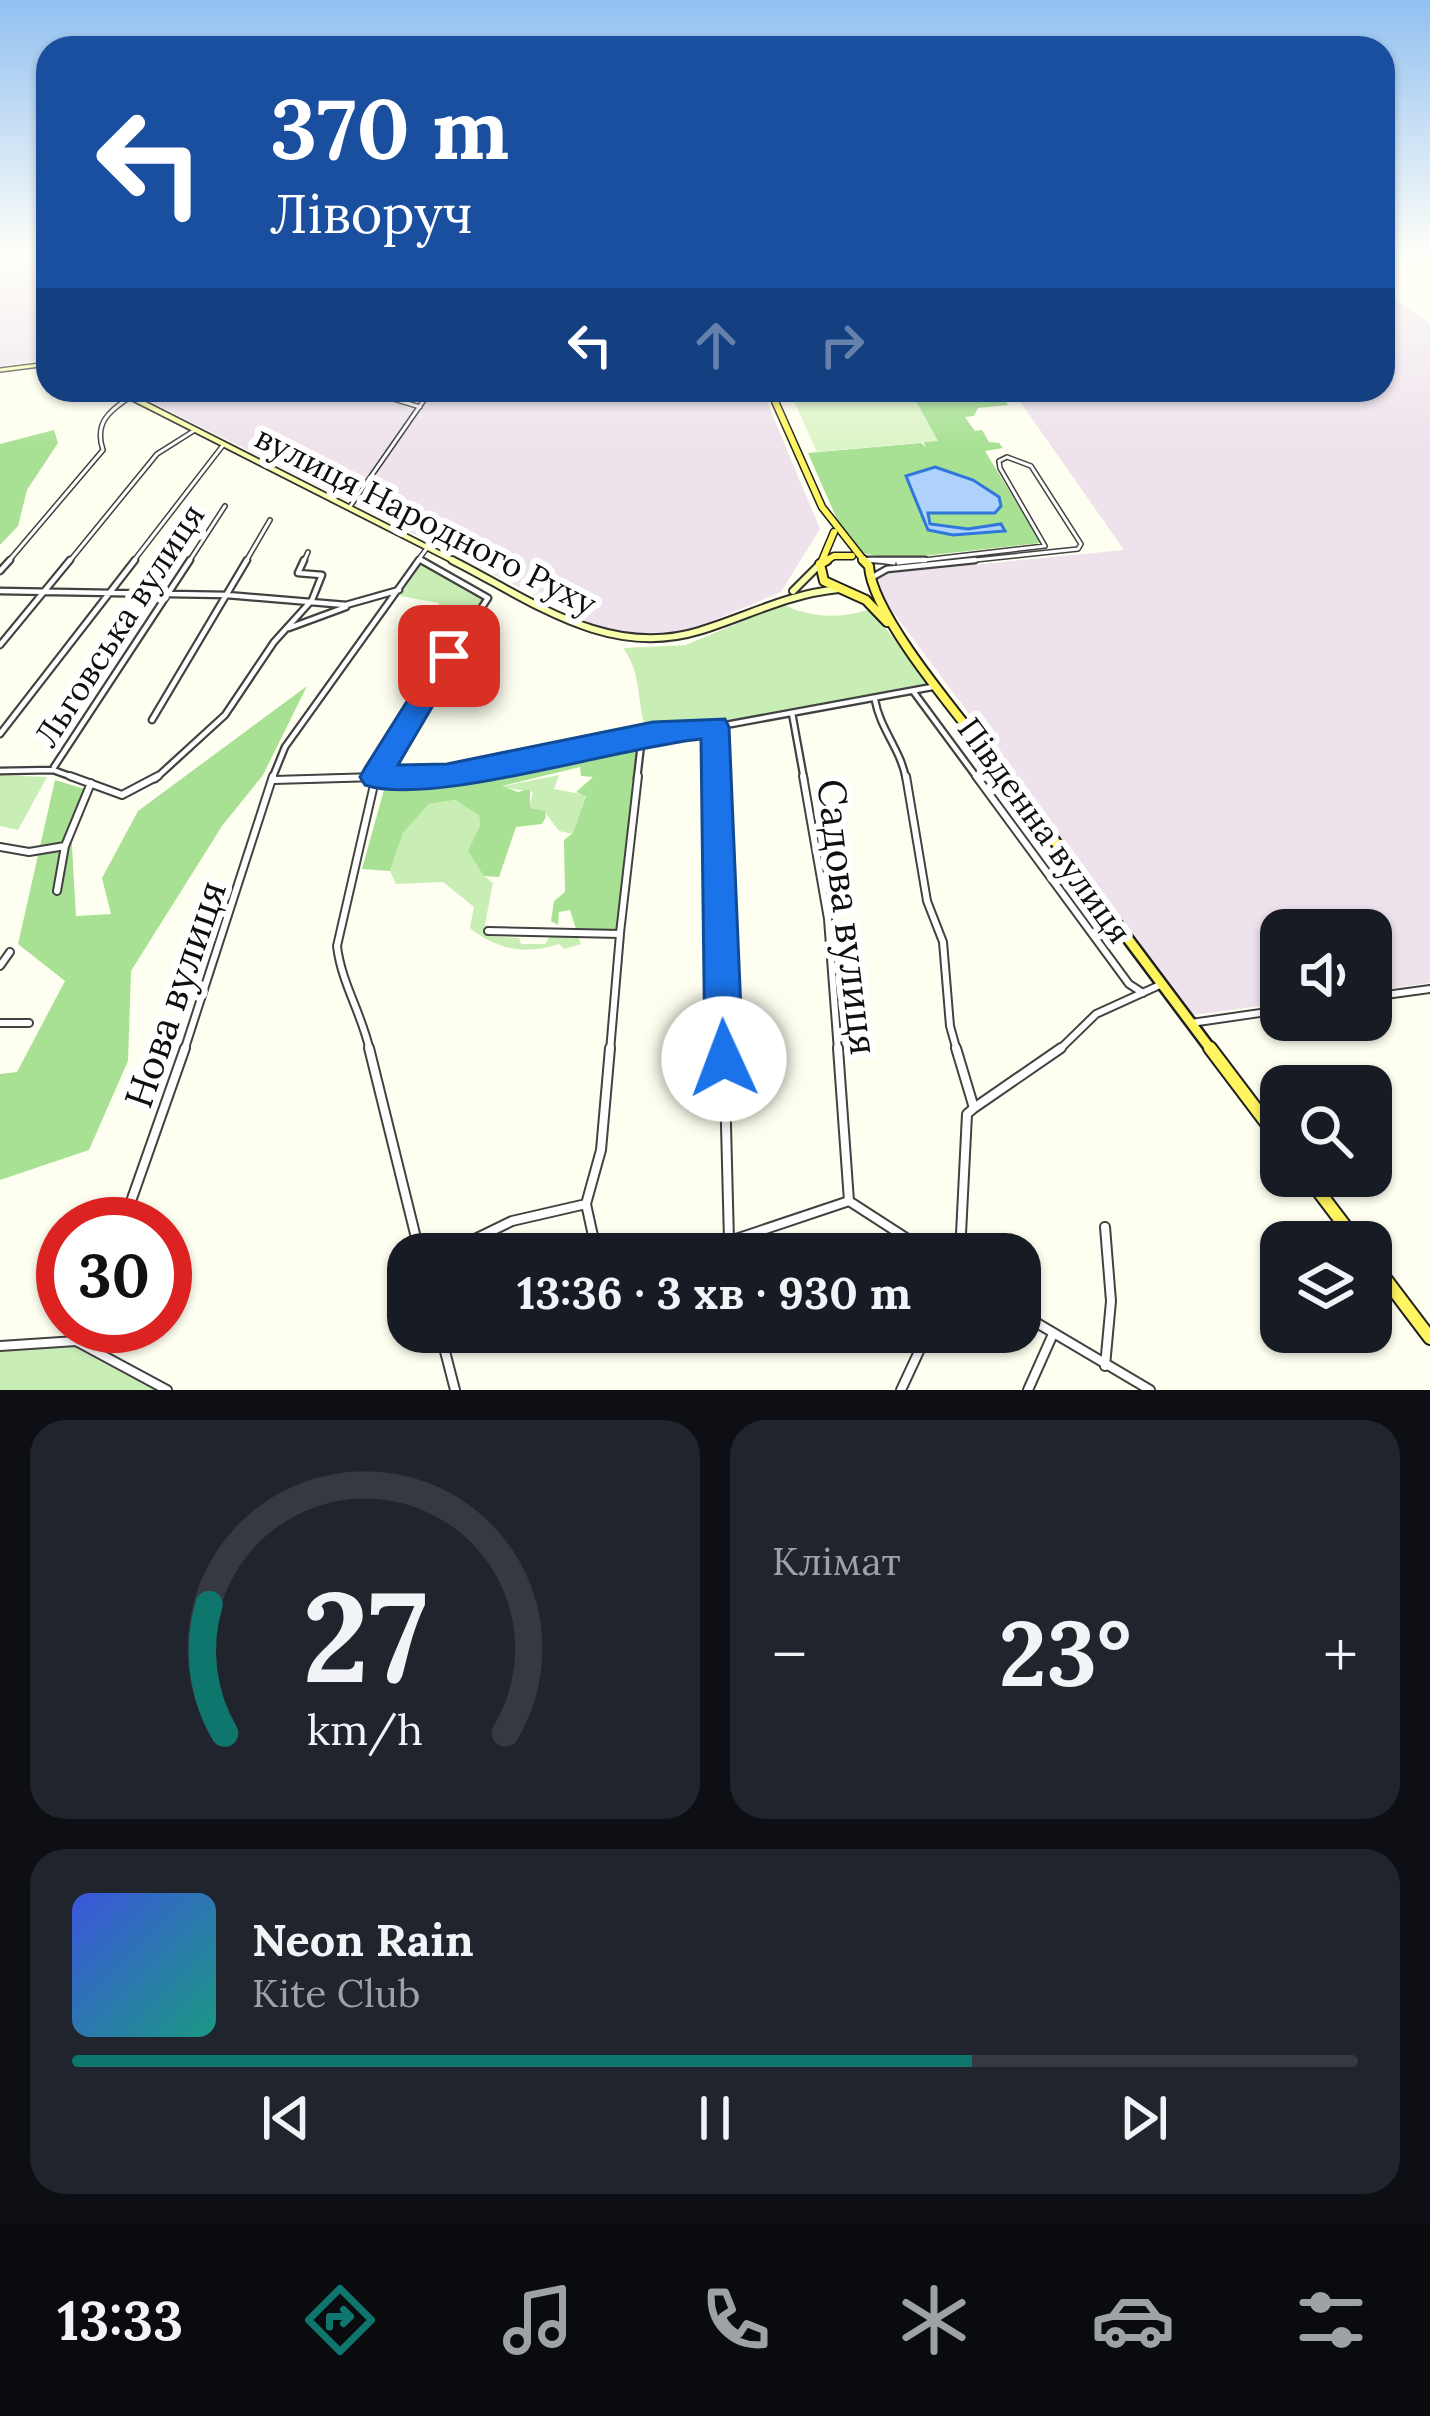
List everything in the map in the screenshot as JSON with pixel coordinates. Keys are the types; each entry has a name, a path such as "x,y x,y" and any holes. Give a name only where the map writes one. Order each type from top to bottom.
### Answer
{"main road":[{"path":"0,370 36,365"},
{"name":"вулиця Народного Руху","path":"140,402 590,631 619,640 694,636 789,595 843,589"},
{"path":"775,402 834,530 869,566 873,595 904,641 1260,1114"},
{"path":"834,530 820,565 824,581 866,601 904,641"},
{"path":"820,565 834,556 859,558"},
{"name":"вулиця Народного Руху","path":"789,595 820,565"},
{"path":"843,589 863,586 871,578"},
{"path":"1323,1197 1341,1221"},
{"path":"1392,1288 1430,1338"}],"street":[{"path":"0,571 90,468 103,449 97,435 100,420 123,402"},
{"path":"404,402 420,407"},
{"path":"349,508 423,402"},
{"path":"0,645 157,454 195,430"},
{"path":"0,734 224,444"},
{"path":"871,578 887,569 1069,550 1081,548 1031,466 1018,458 1003,458 1000,468 1047,542 1069,550"},
{"name":"Льговська вулиця","path":"53,770 225,506"},
{"path":"152,720 270,520"},
{"path":"859,558 896,563 1040,550 1047,542"},
{"name":"Нова вулиця","path":"132,1197 285,747 427,548"},
{"path":"0,771 53,770 122,795 153,781 224,715 284,630 312,600 322,575 298,574 308,552"},
{"path":"414,1233 364,1022 339,964 338,946 375,777 486,604 486,594 420,559"},
{"path":"284,630 399,590"},
{"path":"0,591 227,596 346,605"},
{"path":"274,780 447,775 938,686"},
{"name":"Південна вулиця","path":"913,691 1129,984 1144,993"},
{"path":"875,700 878,719 903,760 927,901 943,942 950,1025 974,1108"},
{"name":"Садова вулиця","path":"792,713 828,919 849,1201"},
{"path":"715,727 729,1233"},
{"path":"592,1233 586,1204 601,1150 642,736"},
{"path":"57,891 65,846 91,783"},
{"path":"0,848 29,852 65,846"},
{"path":"488,931 620,934"},
{"path":"0,966 10,952"},
{"path":"961,1233 967,1114 1054,1054 1096,1014 1162,984"},
{"path":"1392,994 1430,989"},
{"path":"1191,1023 1260,1013"},
{"path":"0,1023 29,1023"},
{"path":"753,1233 849,1201 899,1233"},
{"path":"476,1233 527,1213 586,1204"},
{"path":"1105,1227 1112,1301 1106,1366"},
{"path":"1041,1326 1150,1390"},
{"path":"1028,1390 1053,1334"},
{"path":"0,1346 76,1341 167,1390"},
{"path":"445,1353 455,1390"},
{"path":"901,1390 918,1353"}],"shaded area":[{"path":"0,317 36,317 36,361 0,366"},
{"path":"1395,317 1421,317 1430,323 1430,983 1392,988 1392,909 1260,909 1260,1006 1194,1015 875,588 876,579 890,573 1124,550 1020,402 1395,402"},
{"path":"152,402 767,402 820,529 781,592 688,631 643,635 596,626"}],"green space":[{"path":"794,402 917,402 938,441 817,452"},
{"path":"903,402 1006,402 978,408 974,416 965,417 975,431 982,430 989,442 1003,448 985,451 1041,543 896,559 860,553 839,524 808,453 921,443 926,447"},
{"path":"54,430 58,443 27,490 18,526 0,545 0,444"},
{"path":"421,561 486,598 472,615 436,611 439,603 400,596"},
{"path":"783,604 826,616 870,609 928,681 926,686 709,724 646,729 633,667 623,648 686,645"},
{"path":"307,686 263,775 222,826 131,971 128,1061 89,1150 0,1180 0,1074 17,1072 65,981 18,944 55,780 88,790 90,795 71,830 76,916 111,914 102,878 138,811"},
{"path":"636,742 637,752 620,930 576,929 570,910 559,912 558,925 551,921 554,901 565,892 564,840 573,833 586,796 576,792 593,777 581,776 580,767 502,786 518,792 530,789 530,808 545,811 546,817 542,824 516,827 499,877 484,876 468,851 480,826 479,815 455,800 429,804 403,833 390,871 362,869 384,790 462,779"},
{"path":"0,775 47,777 18,830 0,826"},
{"path":"559,775 554,789 586,795 573,834 559,831 544,811 529,808 533,792 499,787"},
{"path":"455,800 479,814 484,876 493,883 485,924 489,936 545,944 550,936 577,934 581,944 564,949 559,944 523,950 501,946 470,928 474,907 443,882 396,884 390,871 403,833 429,804"},
{"path":"0,1351 84,1353 155,1390 0,1390"}],"water":[{"path":"935,467 973,480 999,497 1001,506 995,513 928,513 930,524 968,529 1001,524 1005,531 953,535 928,530 906,476"}],"route":[{"path":"449,656 375,777 447,775 653,733 715,727 724,1059"}]}
